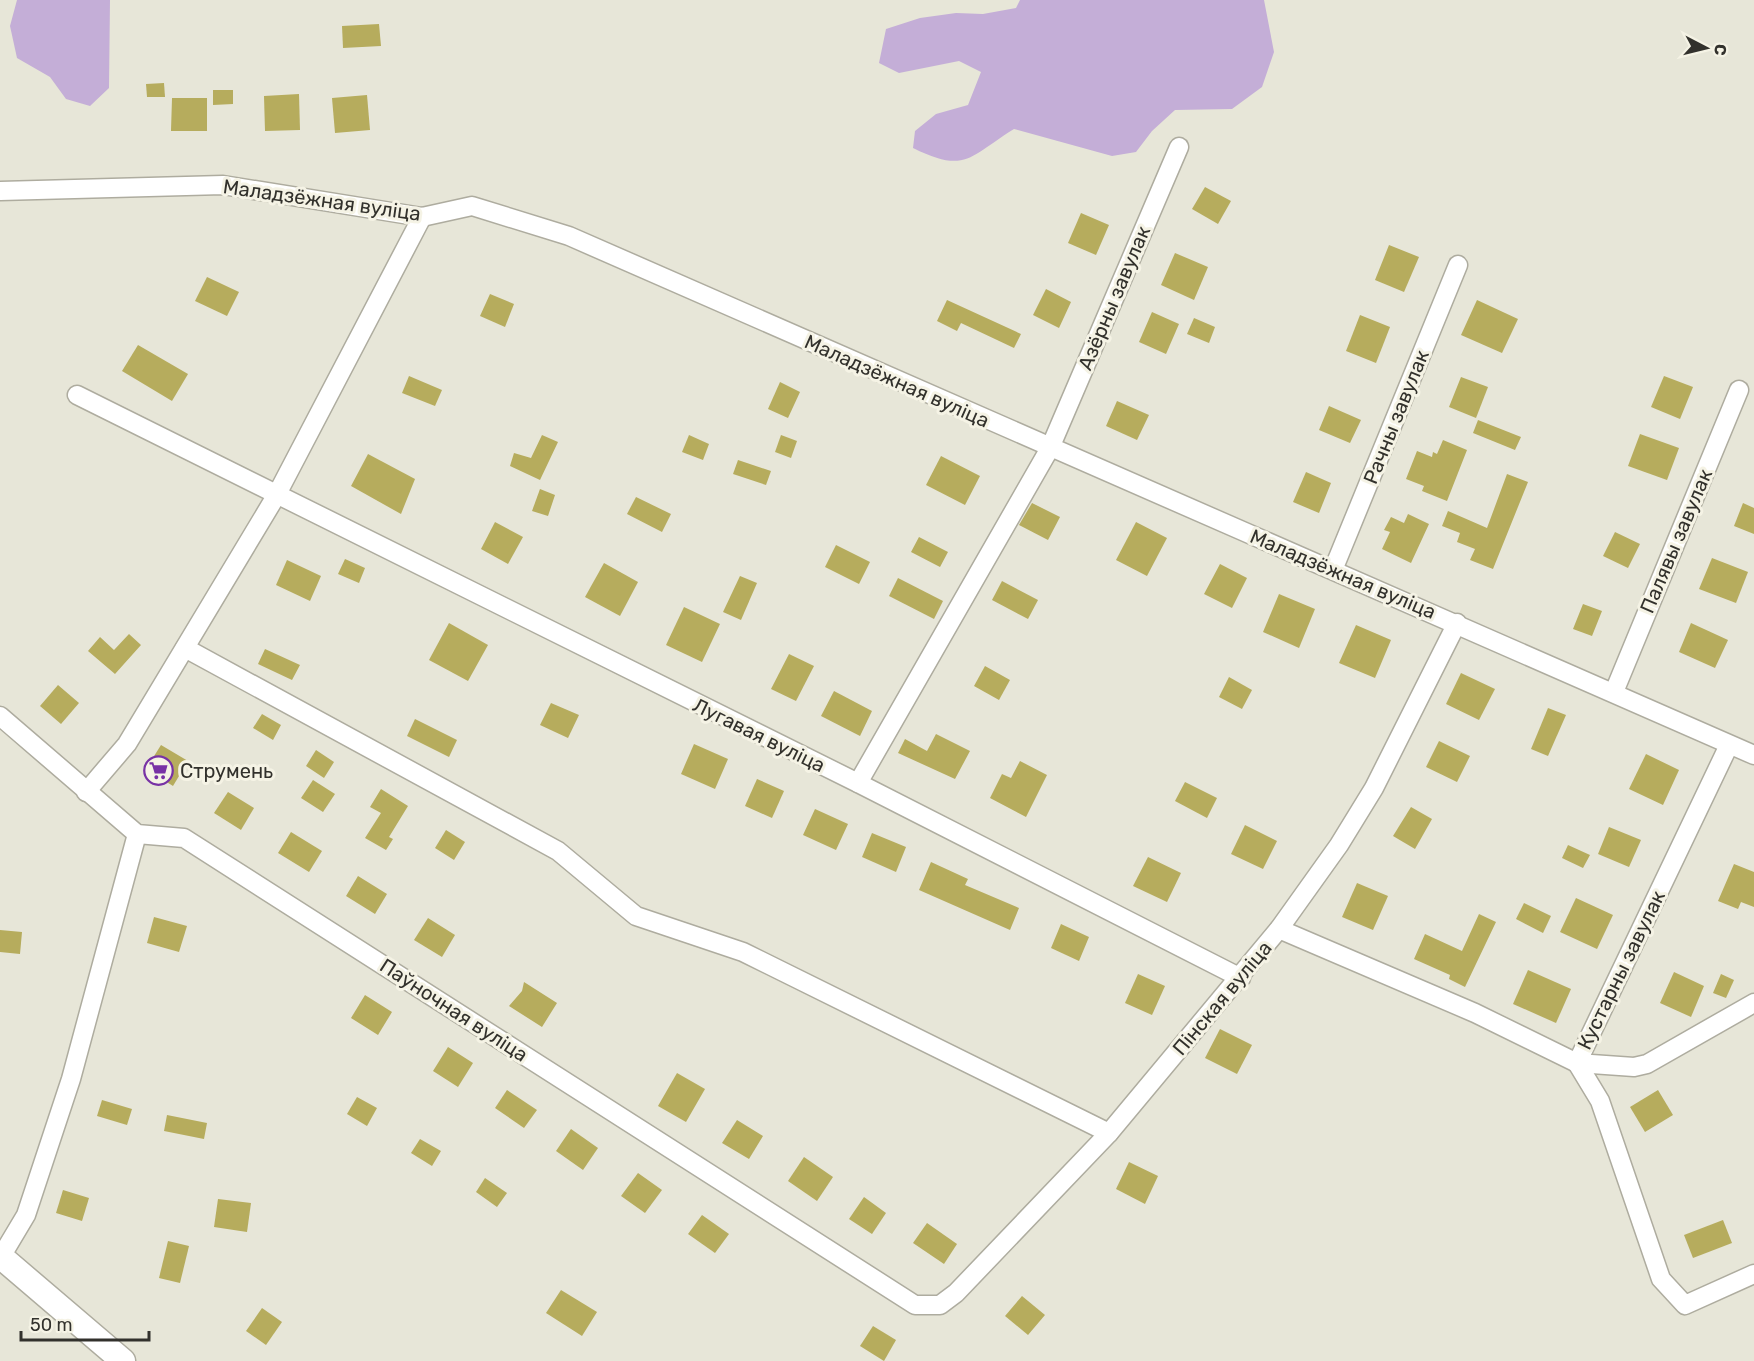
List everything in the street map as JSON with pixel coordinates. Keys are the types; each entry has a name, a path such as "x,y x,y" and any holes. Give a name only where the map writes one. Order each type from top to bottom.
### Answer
{"main road":[{"path":"1,1257 123,1361"}],"street":[{"name":"Азёрны завулак","path":"858,783 1050,448 1179,147"},
{"name":"Маладзёжная вуліца","path":"0,191 223,185 422,217 472,206 569,236 1754,755"},
{"path":"86,792 127,744 276,496 422,217"},
{"name":"Рачны завулак","path":"1333,570 1458,265"},
{"name":"Палявы завулак","path":"1614,692 1739,390"},
{"name":"Лугавая вуліца","path":"77,395 276,496 858,783 1241,978"},
{"name":"Пінская вуліца","path":"915,1305 940,1305 956,1293 1109,1133 1241,978 1339,845 1374,788 1457,624"},
{"path":"185,648 558,852 636,916 743,952 1109,1133"},
{"path":"0,716 137,834 71,1079 26,1215 1,1257"},
{"name":"Кустарны завулак","path":"1279,929 1475,1013 1577,1063 1729,745"},
{"name":"Паўночная вуліца","path":"137,834 184,838 915,1305"},
{"path":"1577,1063 1634,1067 1647,1064 1754,1003"},
{"path":"1577,1063 1600,1101 1661,1279 1685,1305 1754,1274"}],"shaded area":[{"path":"17,0 110,0 109,88 90,106 66,99 50,77 17,58 10,26"},
{"path":"1020,0 1264,0 1274,52 1262,87 1232,109 1175,110 1152,131 1136,152 1112,156 1014,129 976,154 956,161 931,156 913,148 915,131 936,114 968,105 981,72 959,61 899,73 879,63 886,29 920,18 956,13 983,14 1016,8"}],"building":[{"path":"379,24 381,46 343,48 342,26"},
{"path":"164,83 165,97 147,97 146,84"},
{"path":"213,90 233,90 233,104 213,105"},
{"path":"299,94 300,130 265,131 264,96"},
{"path":"367,95 370,130 335,133 332,98"},
{"path":"172,98 207,98 207,131 171,131"},
{"path":"1205,187 1231,201 1218,224 1192,209"},
{"path":"1081,213 1109,225 1096,255 1068,243"},
{"path":"1389,245 1419,257 1404,292 1375,280"},
{"path":"1175,253 1208,267 1194,300 1161,285"},
{"path":"207,277 239,292 227,316 195,301"},
{"path":"1046,289 1071,302 1059,328 1033,315"},
{"path":"490,294 514,304 505,327 480,316"},
{"path":"947,300 1021,334 1014,348 961,323 957,331 937,321"},
{"path":"1477,300 1518,319 1502,353 1461,335"},
{"path":"1152,312 1179,324 1166,354 1139,342"},
{"path":"1360,315 1390,327 1376,363 1346,351"},
{"path":"1194,318 1215,327 1209,343 1187,334"},
{"path":"138,345 188,374 172,401 122,371"},
{"path":"409,376 442,390 435,406 402,393"},
{"path":"1664,376 1693,387 1680,419 1651,407"},
{"path":"1461,377 1488,387 1476,418 1449,407"},
{"path":"780,382 800,392 788,418 768,409"},
{"path":"1117,401 1149,415 1137,440 1106,426"},
{"path":"1329,406 1361,420 1350,443 1319,430"},
{"path":"1478,420 1521,437 1515,450 1473,433"},
{"path":"1640,434 1679,448 1667,480 1628,466"},
{"path":"542,435 558,442 540,480 510,466 514,453 531,458"},
{"path":"689,435 709,444 703,460 682,452"},
{"path":"781,435 797,441 791,458 775,452"},
{"path":"1443,440 1467,450 1447,501 1422,491 1424,486 1406,479 1417,451 1432,457 1433,452 1437,454"},
{"path":"368,454 415,479 401,514 351,486"},
{"path":"941,456 980,476 965,505 926,485"},
{"path":"738,460 771,471 766,485 733,474"},
{"path":"1306,472 1331,483 1319,513 1293,502"},
{"path":"1507,474 1528,482 1493,569 1470,560 1475,549 1457,542 1460,533 1442,526 1448,511 1487,528"},
{"path":"540,489 555,495 548,516 532,511"},
{"path":"636,497 671,514 662,532 627,514"},
{"path":"1032,503 1060,517 1048,540 1019,525"},
{"path":"1743,503 1754,508 1754,534 1734,526"},
{"path":"1408,514 1429,524 1411,563 1382,549 1390,532 1384,530 1391,517 1404,523"},
{"path":"495,522 523,537 508,564 481,549"},
{"path":"1136,522 1167,538 1147,576 1116,560"},
{"path":"1615,532 1640,544 1628,568 1603,556"},
{"path":"919,537 948,552 940,567 911,552"},
{"path":"836,545 870,562 859,584 825,567"},
{"path":"1712,558 1748,572 1736,603 1699,589"},
{"path":"345,559 365,568 359,583 338,574"},
{"path":"287,560 321,576 310,601 276,585"},
{"path":"604,563 638,582 620,616 585,597"},
{"path":"1220,564 1247,578 1232,608 1204,594"},
{"path":"740,576 757,583 741,620 723,612"},
{"path":"898,578 943,601 934,619 889,596"},
{"path":"1002,581 1038,600 1028,619 992,600"},
{"path":"1279,594 1315,609 1299,648 1263,632"},
{"path":"1583,604 1602,611 1592,636 1573,629"},
{"path":"684,607 720,624 702,662 666,645"},
{"path":"449,623 488,645 468,681 429,660"},
{"path":"1691,623 1728,640 1715,668 1679,652"},
{"path":"1356,625 1391,640 1375,678 1339,663"},
{"path":"129,634 141,645 115,674 88,651 100,637 114,650"},
{"path":"265,649 300,665 292,680 258,664"},
{"path":"789,654 814,666 796,701 771,689"},
{"path":"985,666 1010,680 999,700 974,686"},
{"path":"1461,673 1495,689 1479,720 1446,704"},
{"path":"1229,677 1252,690 1242,709 1219,697"},
{"path":"58,685 79,703 61,724 40,706"},
{"path":"834,691 872,711 860,736 821,716"},
{"path":"551,703 579,715 568,738 540,725"},
{"path":"1548,708 1566,715 1548,756 1531,749"},
{"path":"262,714 281,725 273,740 253,728"},
{"path":"415,719 457,740 449,757 407,736"},
{"path":"936,734 970,751 955,779 898,753 905,739 927,751"},
{"path":"1439,741 1470,756 1457,782 1426,767"},
{"path":"694,744 728,759 715,789 681,774"},
{"path":"161,745 188,761 173,786 146,769"},
{"path":"316,750 334,762 324,778 306,766"},
{"path":"1646,754 1679,770 1663,805 1629,789"},
{"path":"1020,761 1047,775 1026,817 990,798 1002,774 1011,778"},
{"path":"757,779 784,791 772,818 745,806"},
{"path":"313,780 335,794 323,812 301,798"},
{"path":"1185,782 1217,798 1207,818 1175,801"},
{"path":"381,789 408,806 389,837 393,839 386,850 365,838 381,813 370,807"},
{"path":"228,792 254,808 241,830 214,813"},
{"path":"1411,807 1432,819 1415,849 1393,836"},
{"path":"815,809 848,824 836,850 803,835"},
{"path":"1245,825 1277,841 1263,869 1231,854"},
{"path":"1609,827 1641,840 1629,867 1598,854"},
{"path":"446,830 465,842 454,860 435,848"},
{"path":"291,832 322,851 309,872 278,853"},
{"path":"872,833 906,847 896,872 862,857"},
{"path":"1568,845 1590,855 1583,868 1562,858"},
{"path":"1148,857 1181,873 1167,902 1133,886"},
{"path":"931,862 968,879 965,885 1019,908 1010,930 919,890"},
{"path":"1734,864 1754,872 1754,907 1741,902 1738,909 1718,901"},
{"path":"358,876 387,894 375,914 346,896"},
{"path":"1357,883 1388,896 1373,930 1342,917"},
{"path":"1576,898 1613,915 1597,949 1560,932"},
{"path":"1524,903 1551,916 1543,933 1516,919"},
{"path":"1479,914 1496,922 1465,987 1449,979 1450,975 1414,959 1425,934 1462,951"},
{"path":"154,917 187,926 179,952 147,943"},
{"path":"428,918 455,935 442,957 414,940"},
{"path":"1061,924 1089,937 1079,961 1051,948"},
{"path":"0,930 22,932 20,954 0,952"},
{"path":"1528,970 1571,989 1556,1023 1513,1004"},
{"path":"1674,972 1704,986 1691,1017 1660,1003"},
{"path":"1138,974 1165,986 1152,1015 1125,1003"},
{"path":"1721,974 1734,980 1726,998 1713,993"},
{"path":"524,982 557,1003 542,1027 509,1006 522,991"},
{"path":"365,995 392,1012 378,1035 351,1018"},
{"path":"1220,1029 1252,1045 1237,1074 1205,1058"},
{"path":"448,1047 473,1063 458,1087 433,1071"},
{"path":"677,1073 705,1089 686,1122 658,1106"},
{"path":"507,1090 537,1110 524,1128 495,1108"},
{"path":"1658,1090 1673,1115 1645,1132 1630,1107"},
{"path":"357,1097 377,1108 367,1126 347,1114"},
{"path":"102,1100 132,1109 127,1125 97,1116"},
{"path":"167,1115 207,1123 204,1139 164,1131"},
{"path":"737,1120 763,1136 749,1159 722,1143"},
{"path":"571,1129 598,1148 583,1170 556,1151"},
{"path":"420,1139 441,1151 432,1166 411,1153"},
{"path":"804,1157 833,1177 817,1201 788,1181"},
{"path":"1129,1162 1158,1176 1145,1204 1116,1189"},
{"path":"638,1173 662,1190 645,1213 621,1196"},
{"path":"485,1178 507,1193 497,1207 476,1192"},
{"path":"63,1190 89,1198 82,1221 56,1213"},
{"path":"864,1197 886,1213 872,1234 849,1219"},
{"path":"218,1199 251,1203 247,1232 214,1227"},
{"path":"702,1215 729,1234 715,1253 688,1234"},
{"path":"1723,1220 1732,1243 1693,1258 1684,1235"},
{"path":"927,1223 957,1244 944,1264 913,1243"},
{"path":"168,1241 189,1246 180,1283 159,1278"},
{"path":"561,1290 597,1312 582,1336 546,1313"},
{"path":"1022,1296 1045,1315 1028,1335 1005,1316"},
{"path":"262,1308 282,1322 266,1345 246,1331"},
{"path":"873,1326 896,1340 884,1361 860,1346"}],"place":[{"name":"Струмень","path":"159,771"}]}
